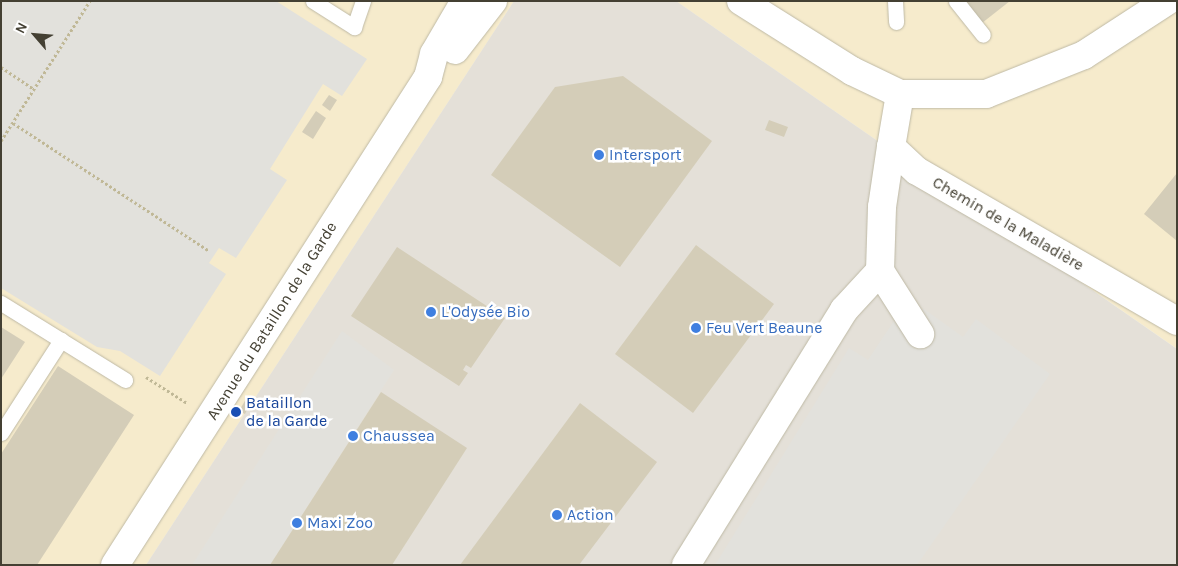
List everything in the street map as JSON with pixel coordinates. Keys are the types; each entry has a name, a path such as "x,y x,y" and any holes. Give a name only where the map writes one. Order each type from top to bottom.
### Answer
{"street":[{"name":"Avenue du Bataillon de la Garde","path":"428,77 434,54 465,1"},
{"name":"Avenue du Bataillon de la Garde","path":"116,565 428,77 446,62 493,1"},
{"path":"741,1 852,71 900,94 986,94 1084,54 1167,1"},
{"path":"900,94 882,207 880,271 920,334"},
{"name":"Chemin de la Maladière","path":"891,147 917,171 1177,321"},
{"path":"686,565 844,310 880,271"}],"lane":[{"path":"312,1 354,27 363,1"},
{"path":"895,1 896,22"},
{"path":"956,1 983,35"},
{"path":"1,303 125,380"},
{"path":"1,433 61,340"}],"path":[{"path":"1,141 90,1"},
{"path":"1,67 34,88"},
{"path":"13,123 209,251"},
{"path":"141,373 196,409 190,418 204,428"}],"shaded area":[{"path":"1,1 514,1 146,565 1,565"},
{"path":"1,1 276,1 367,59 342,96 323,84 270,169 287,180 236,258 219,248 209,263 226,274 160,376 120,351 97,347 1,288"},
{"path":"514,1 676,1 1177,349 1177,565 146,565"},
{"path":"676,1 1177,1 1177,347 1176,348"},
{"path":"924,309 963,337 976,319 1050,374 917,565 715,565 849,348 868,360 894,321"},
{"path":"342,331 394,370 270,565 192,565"}],"building":[{"path":"964,1 1010,1 982,23"},
{"path":"623,76 712,141 620,267 491,175 555,87"},
{"path":"329,95 337,100 330,111 322,105"},
{"path":"316,111 326,118 313,139 302,132"},
{"path":"769,120 788,127 784,137 765,130"},
{"path":"1177,173 1177,241 1144,214"},
{"path":"696,245 774,304 693,413 615,354"},
{"path":"397,247 505,318 471,368 466,365 463,370 468,373 459,386 351,316"},
{"path":"1,327 25,342 1,379"},
{"path":"58,366 134,415 37,565 1,565 1,454"},
{"path":"381,392 467,448 392,565 270,565"},
{"path":"246,399 251,402 245,414 239,411"},
{"path":"580,403 657,462 579,565 460,565"}],"place":[{"name":"Intersport","path":"599,155"},
{"name":"L'Odysée Bio","path":"431,312"},
{"name":"Feu Vert Beaune","path":"696,328"},
{"name":"Bataillon de la Garde","path":"236,412"},
{"name":"Chaussea","path":"353,436"},
{"name":"Action","path":"557,515"},
{"name":"Maxi Zoo","path":"297,523"}]}
